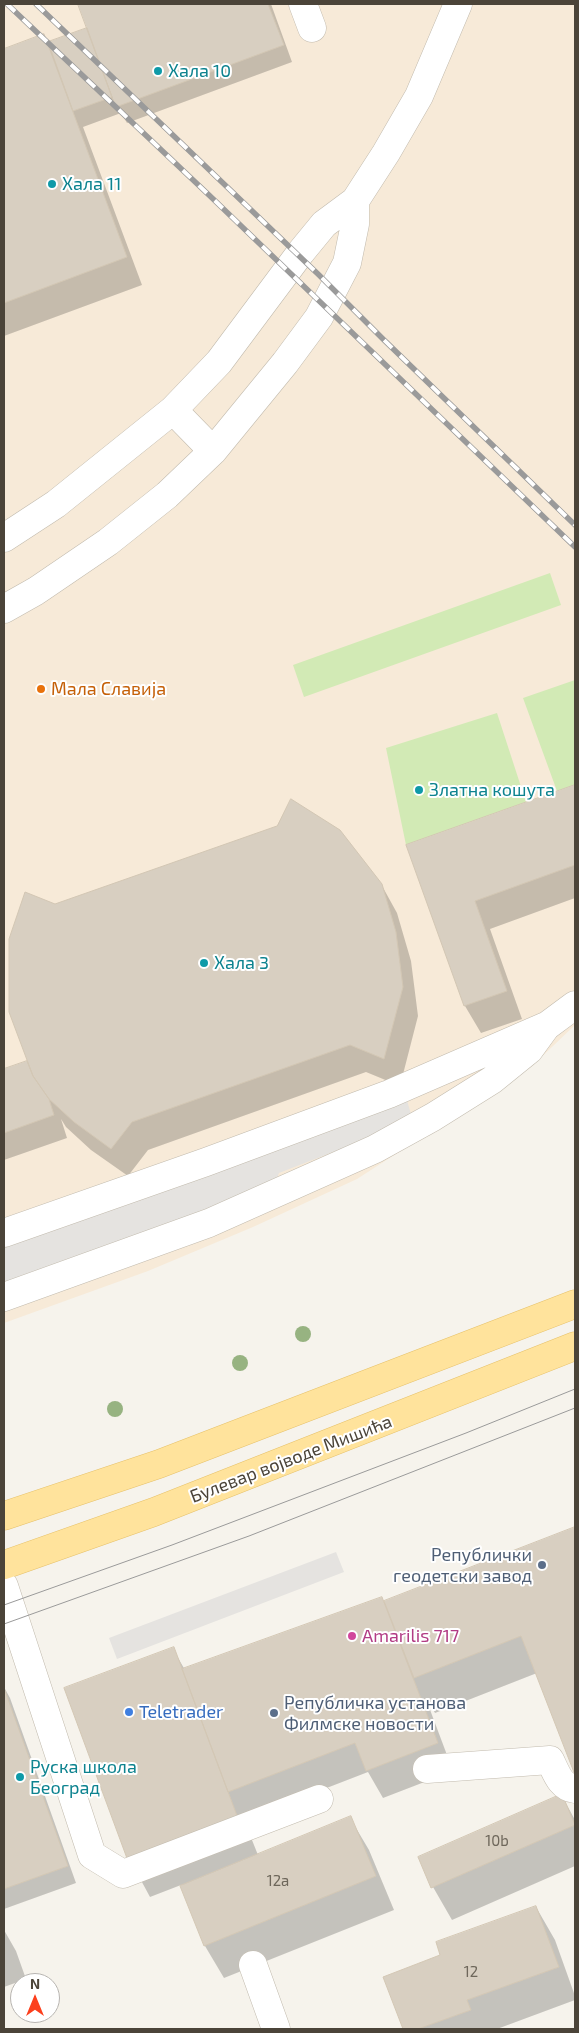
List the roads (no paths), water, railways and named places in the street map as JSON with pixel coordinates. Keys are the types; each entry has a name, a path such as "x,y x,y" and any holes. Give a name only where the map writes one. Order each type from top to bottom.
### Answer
{"main road":[{"path":"4,1516 159,1464 575,1304"},
{"name":"Булевар војводе Мишића","path":"4,1565 154,1512 575,1346"}],"street":[{"path":"4,538 56,504 173,410 219,362 324,224 355,201 419,96 458,4"},
{"path":"4,609 36,591 108,542 167,495 213,451 319,317 347,263 354,232 355,201"},
{"path":"173,410 213,451"},
{"path":"4,1233 206,1162 389,1094 548,1024 575,1005"},
{"path":"4,1297 209,1223 375,1149 433,1117 492,1080 529,1050 548,1024"},
{"path":"4,1586 92,1855 123,1874 319,1799"},
{"path":"428,1769 550,1760 561,1782 575,1789"},
{"path":"253,1965 276,2029"}],"tram line":[{"path":"4,1605 172,1545 466,1433 575,1389"},
{"path":"4,1624 249,1536 575,1408"}],"railway":[{"path":"7,4 575,547"},
{"path":"36,4 319,275 575,525"}],"place":[{"name":"Хала 10","path":"158,71"},
{"name":"Хала 11","path":"52,184"},
{"name":"Мала Славија","path":"41,689"},
{"name":"Златна кошута","path":"419,790"},
{"name":"Хала 3","path":"204,963"},
{"name":"Републички геодетски завод","path":"542,1565"},
{"name":"Amarilis 717","path":"352,1636"},
{"name":"Teletrader","path":"129,1712"},
{"name":"Републичка установа Филмске новости","path":"274,1713"},
{"name":"Руска школа Београд","path":"20,1777"}]}
